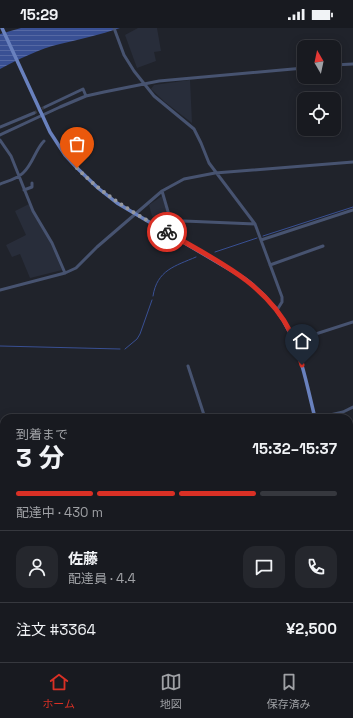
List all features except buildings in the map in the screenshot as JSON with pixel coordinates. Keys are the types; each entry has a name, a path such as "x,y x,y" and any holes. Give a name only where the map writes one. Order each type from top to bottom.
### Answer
{"main road":[{"path":"2,28 50,132 65,155 77,168 104,194 135,214 244,278 257,288 277,310 286,323 294,341 315,414"}],"street":[{"path":"114,28 126,59 154,96 194,129 209,163 255,224 282,297 282,302 277,310"},
{"path":"341,65 353,64"},
{"path":"0,135 41,115 86,96 159,81 297,69"},
{"path":"45,107 83,89 86,96"},
{"path":"0,127 34,113"},
{"path":"0,140 11,156 18,177 33,211 52,244 65,273"},
{"path":"0,184 18,177 27,168 39,146 44,141"},
{"path":"0,290 65,273 79,266 97,247 162,191 184,179 216,173 353,162"},
{"path":"24,190 32,186 32,183"},
{"path":"162,191 171,222 184,221 255,224"},
{"path":"261,240 353,210"},
{"path":"270,265 323,246"},
{"path":"294,341 353,322"},
{"path":"188,366 204,414"},
{"path":"334,414 343,412 353,407"}],"shaded area":[{"path":"138,28 157,28 161,51 154,52 156,61 137,68 125,35"},
{"path":"190,80 192,123 151,89 154,85"},
{"path":"162,196 169,220 161,222 152,216 149,205"},
{"path":"29,204 47,235 62,270 30,278 20,254 12,257 6,245 26,235 15,211"}],"water":[{"path":"21,28 120,28 44,49 0,69 0,34"}],"waterway":[{"path":"263,236 353,207"},
{"path":"215,252 257,238"},
{"path":"153,296 158,280 168,270 196,257"},
{"path":"125,349 137,339 140,334 152,300"},
{"path":"0,346 120,349"}],"tunnel":[{"path":"34,113 45,107"}],"way so far":[{"path":"77,168 104,194 128,210 167,232"}],"route":[{"path":"167,232 244,278 257,288 277,310 291,333 302,365"}]}
